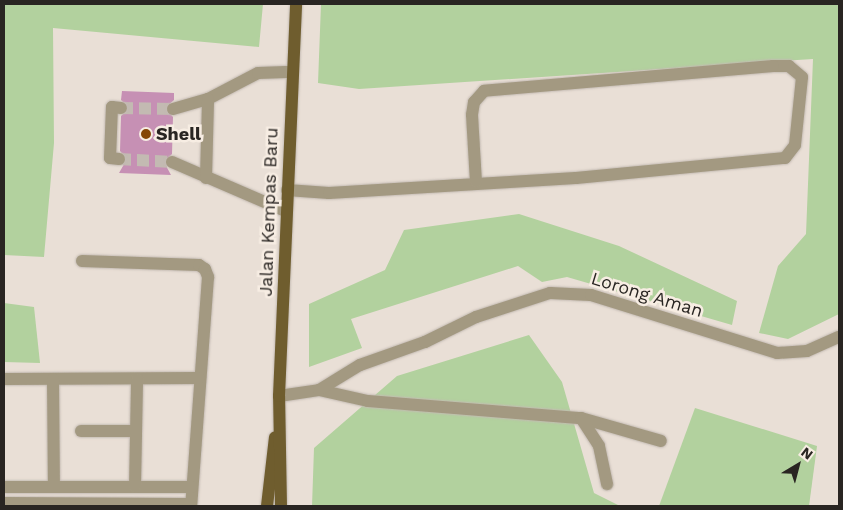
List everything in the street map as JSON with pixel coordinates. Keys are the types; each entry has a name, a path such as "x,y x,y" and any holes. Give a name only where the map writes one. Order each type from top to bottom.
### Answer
{"main road":[{"name":"Jalan Kempas Baru","path":"281,506 278,422 285,211 296,4"},
{"name":"Jalan Kempas Baru","path":"267,506 278,422"}],"street":[{"path":"287,190 329,193 476,182 785,158 795,145 802,77 789,66 484,91 474,102 472,115 476,182"},
{"path":"173,109 208,98 258,73 293,72"},
{"path":"206,178 208,98"},
{"path":"119,159 110,158 112,107 121,108"},
{"path":"172,162 285,211"},
{"path":"4,503 191,505 208,277 205,269 198,265 82,261"},
{"name":"Lorong Aman","path":"279,396 319,390 360,365 425,342 476,316 550,293 591,295 777,353 807,351 839,337"},
{"path":"4,380 199,378"},
{"path":"53,379 54,487"},
{"path":"134,487 137,379"},
{"path":"319,390 368,401 581,418 660,441"},
{"path":"581,418 599,446 607,484"},
{"path":"81,432 136,430"},
{"path":"4,487 192,487"}],"green space":[{"path":"4,4 263,4 259,47 53,28 54,143 44,257 4,255"},
{"path":"321,4 839,4 839,314 788,339 759,333 778,266 806,234 813,59 359,89 318,83"},
{"path":"519,214 619,246 737,301 732,325 567,277 542,282 518,266 351,319 362,348 309,367 309,304 385,270 404,230"},
{"path":"4,303 34,307 40,363 4,362"},
{"path":"529,335 562,382 594,493 620,506 312,506 314,448 397,376"},
{"path":"695,408 817,446 809,506 659,506"}],"building":[{"name":"Shell","path":"122,91 174,93 174,100 165,108 173,117 172,154 164,162 171,175 119,173 127,159 120,151 121,116 129,108 121,100"}],"tunnel":[{"path":"121,108 173,109"},
{"path":"119,159 172,162"}],"place":[{"name":"Shell","path":"146,134"}]}
